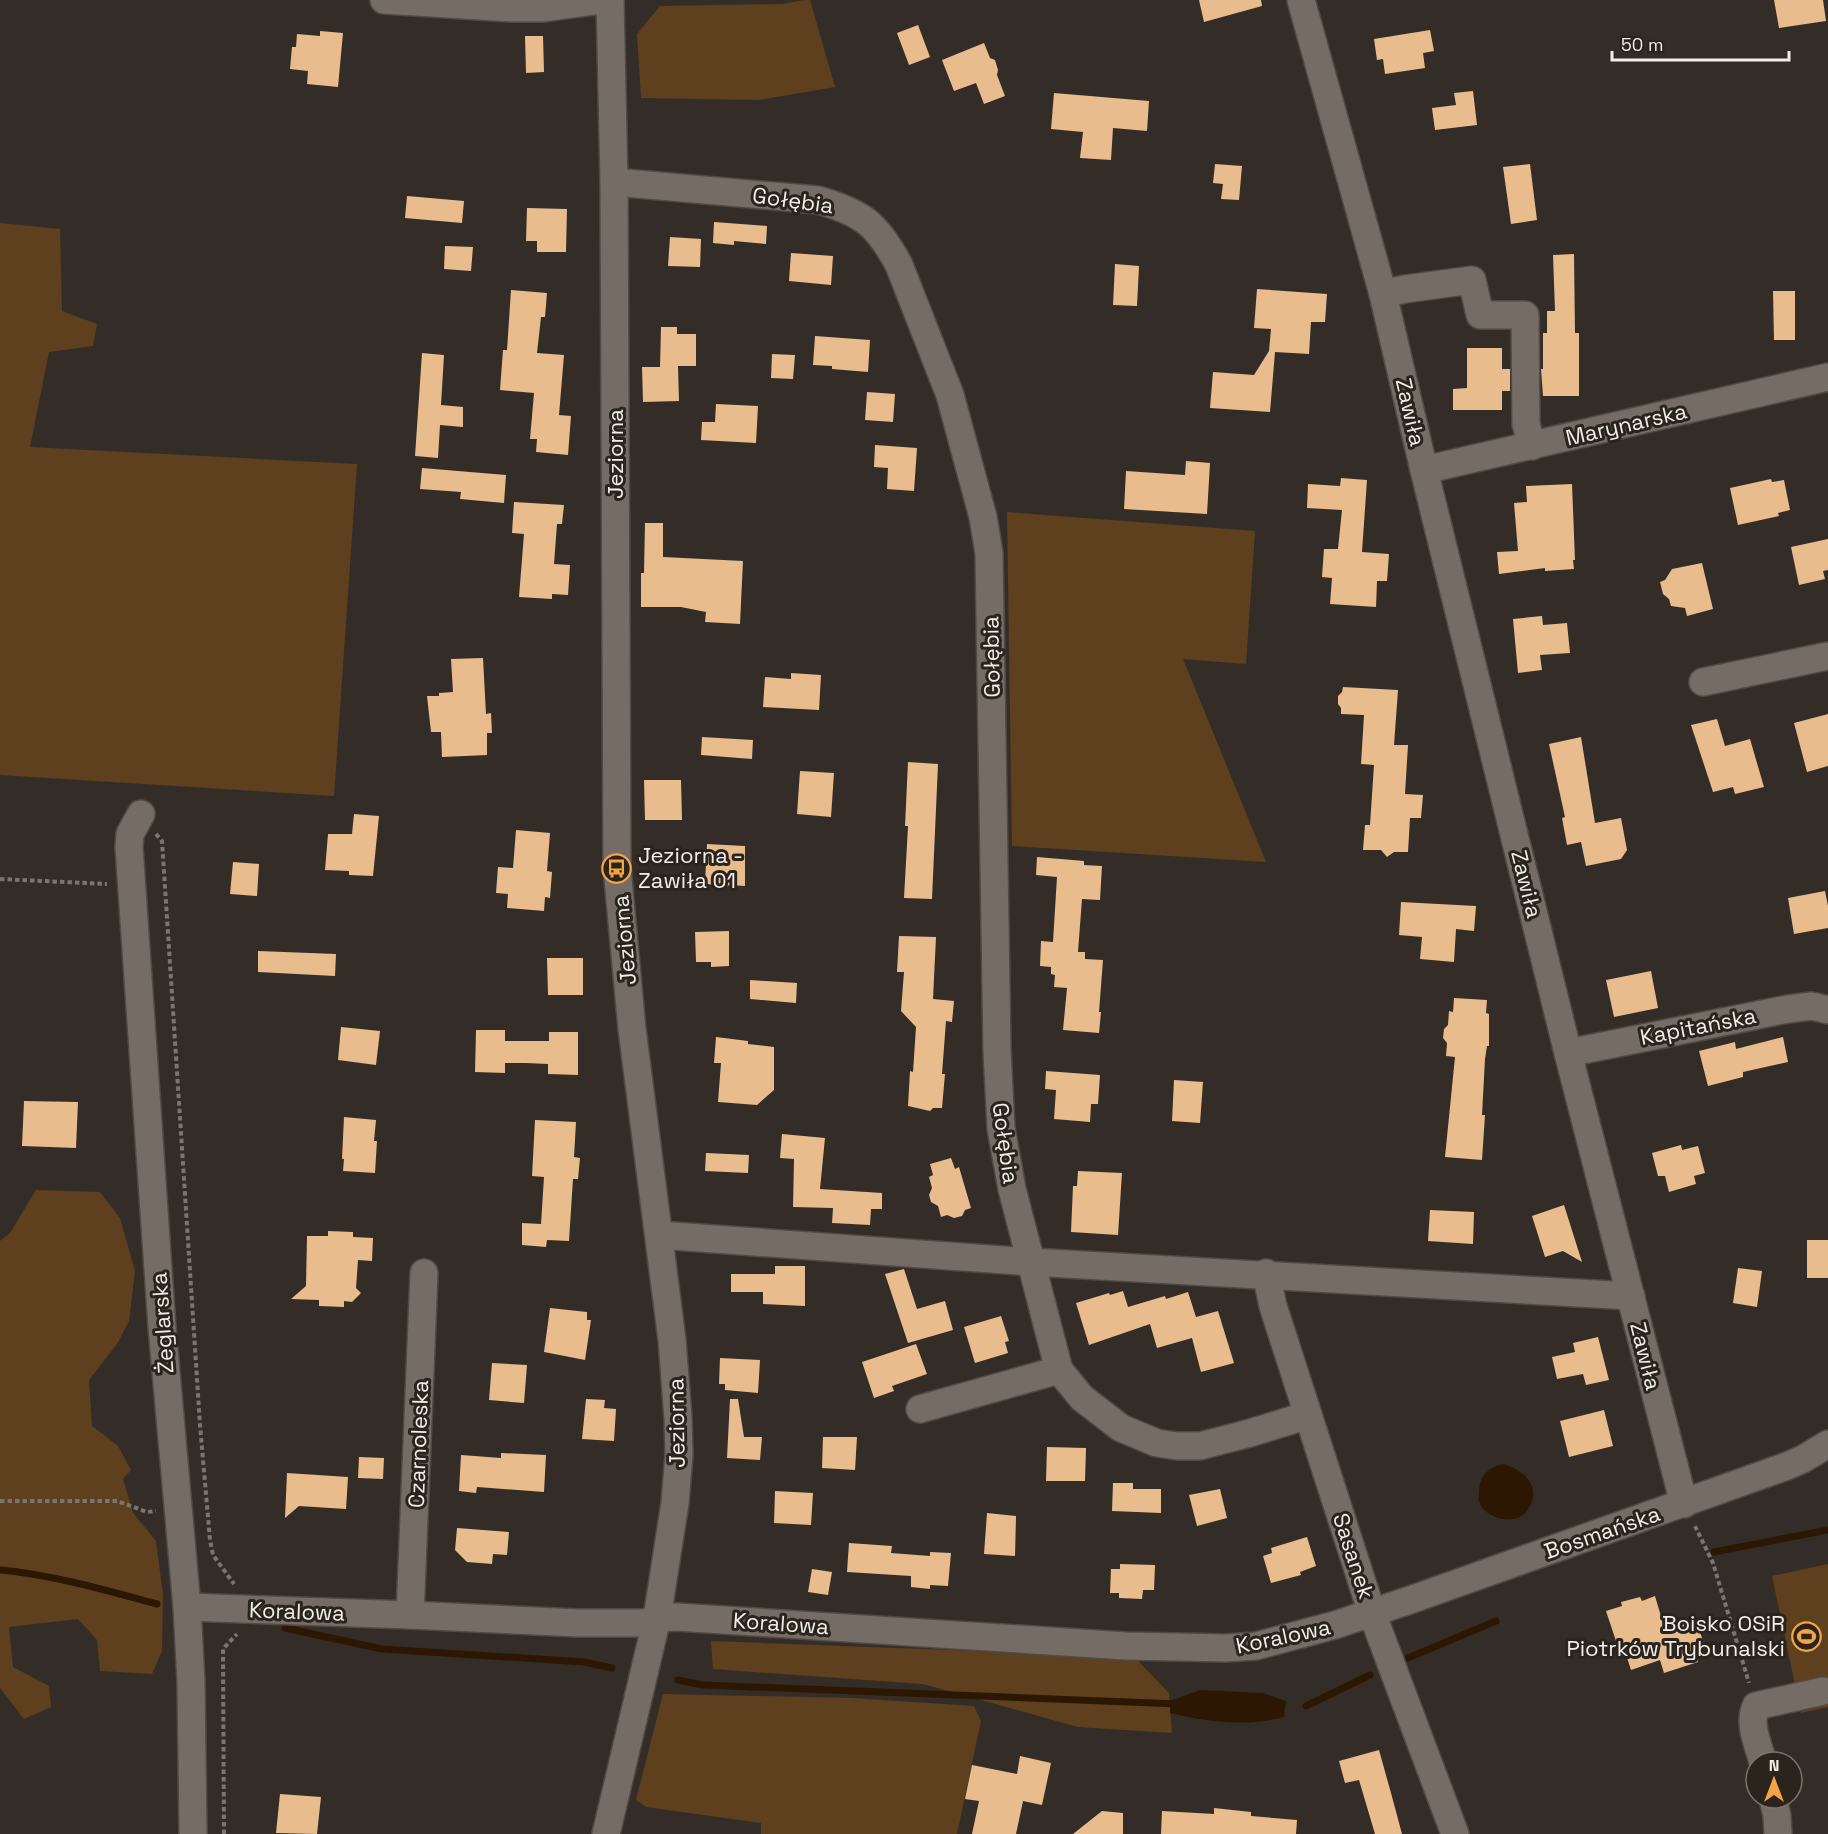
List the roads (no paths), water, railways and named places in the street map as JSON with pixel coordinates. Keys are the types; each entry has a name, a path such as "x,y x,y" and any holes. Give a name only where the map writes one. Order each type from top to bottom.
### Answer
{"street":[{"path":"384,0 512,8 544,8 602,0"},
{"name":"Jeziorna","path":"606,1834 657,1618 675,1503 679,1454 676,1381 660,1235 632,1029 617,868 614,182 610,0"},
{"name":"Zawiła","path":"1301,0 1383,294 1424,470 1568,1053 1684,1504"},
{"name":"Gołębia","path":"614,182 818,200 846,208 865,219 889,246 939,363 969,463 983,517 989,553 998,1084 1001,1128 1012,1189 1059,1370 1083,1398 1102,1414 1121,1428 1157,1443 1200,1446 1308,1414"},
{"path":"1383,294 1472,280 1480,315 1526,315 1526,424 1532,446"},
{"name":"Marynarska","path":"1424,470 1828,377"},
{"path":"1702,682 1828,656"},
{"name":"Żeglarska","path":"141,814 130,834 131,886 160,1303 187,1607 191,1682 192,1834"},
{"name":"Kapitańska","path":"1568,1053 1778,1010 1812,1006 1828,1010"},
{"path":"660,1235 1032,1262 1631,1296"},
{"name":"Czarnoleska","path":"410,1615 424,1274"},
{"name":"Sasanek","path":"1266,1274 1268,1289 1372,1613 1455,1834"},
{"path":"920,1409 1059,1370"},
{"name":"Bosmańska","path":"1372,1613 1787,1466 1828,1444"},
{"name":"Koralowa","path":"187,1607 578,1623 645,1623 657,1618 677,1617 1126,1646 1226,1648 1256,1646 1372,1613"},
{"path":"1760,1750 1752,1723 1752,1714 1756,1706 1823,1691"},
{"path":"1776,1810 1778,1834"}],"waterway":[{"path":"1714,1552 1828,1530"},
{"path":"0,1570 60,1579 157,1604"},
{"path":"1408,1658 1496,1621"},
{"path":"285,1628 382,1649 584,1662 612,1668"},
{"path":"1306,1706 1370,1675"},
{"path":"678,1680 703,1685 1178,1704"}],"place":[{"name":"Jeziorna - Zawiła 01","path":"617,868"},
{"name":"Boisko OSiR Piotrków Trybunalski","path":"1806,1636"}]}
